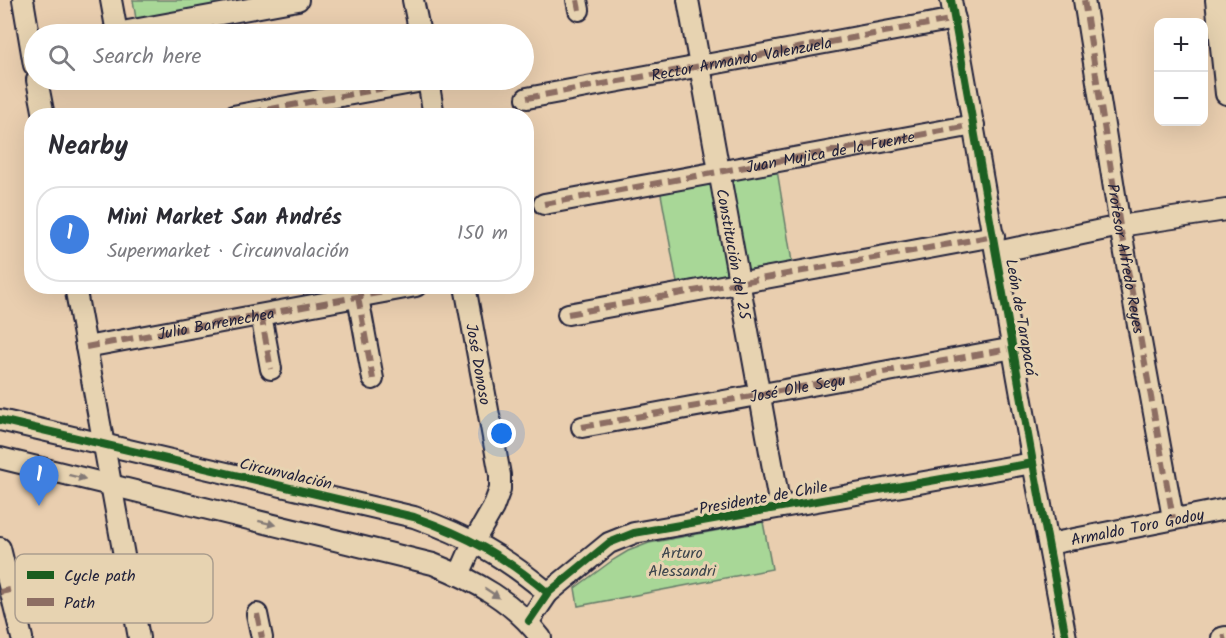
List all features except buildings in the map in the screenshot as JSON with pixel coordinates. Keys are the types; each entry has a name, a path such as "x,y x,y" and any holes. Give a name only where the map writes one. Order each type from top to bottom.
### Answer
{"street":[{"path":"23,0 28,24"},
{"path":"111,0 113,24"},
{"path":"168,24 298,0"},
{"path":"413,0 418,24"},
{"name":"Constitución del 25","path":"688,0 780,507"},
{"name":"Profesor Alfredo Reyes","path":"1084,0 1120,226 1173,518"},
{"path":"1216,0 1226,94"},
{"name":"Rector Armando Valenzuela","path":"527,98 700,66 953,10"},
{"name":"León de Tarapacá","path":"953,10 1066,638"},
{"path":"39,90 42,108"},
{"path":"276,108 374,90"},
{"path":"430,90 433,108"},
{"name":"Juan Mujica de la Fuente","path":"544,204 974,125"},
{"path":"568,314 739,283 1226,210"},
{"path":"76,294 124,554"},
{"name":"Julio Barrenechea","path":"86,347 374,294"},
{"name":"José Donoso","path":"459,574 493,508 500,489 500,475 466,294"},
{"path":"358,297 373,379"},
{"path":"261,315 271,369"},
{"name":"José Olle Segu","path":"582,427 1014,348"},
{"name":"Circunvalación","path":"0,420 393,512 444,528 474,541 500,557 548,593"},
{"path":"0,458 433,564 484,587 529,621 541,638"},
{"name":"Presidente de Chile","path":"529,621 548,593 609,543 634,533 1033,463"},
{"name":"Armaldo Toro Godoy","path":"1049,544 1226,509"},
{"path":"0,548 5,591 15,619"},
{"path":"256,614 262,638"},
{"path":"17,623 22,638"},
{"path":"136,623 139,638"}],"green space":[{"path":"133,0 246,0 136,19"},
{"path":"776,164 792,262 677,283 659,183"},
{"name":"Arturo Alessandri","path":"763,522 772,569 578,606 575,588 628,551 649,543"}],"marked path":[{"path":"577,0 579,10"},
{"path":"1084,0 1120,226 1173,518"},
{"path":"527,98 955,19"},
{"path":"276,108 374,90"},
{"path":"544,204 974,125"},
{"path":"568,314 994,236"},
{"path":"86,347 373,294"},
{"path":"358,297 373,379"},
{"path":"261,315 271,369"},
{"path":"582,427 1014,348"},
{"path":"0,592 10,590"},
{"path":"257,614 262,638"},
{"path":"1222,638 1226,637"}],"cycle path":[{"path":"951,0 1066,638"},
{"path":"0,420 414,517 485,548 548,593"},
{"path":"529,621 548,593 609,543 634,533 1033,463"}],"place":[{"name":"Mini Market San Andrés","path":"39,506"}]}
